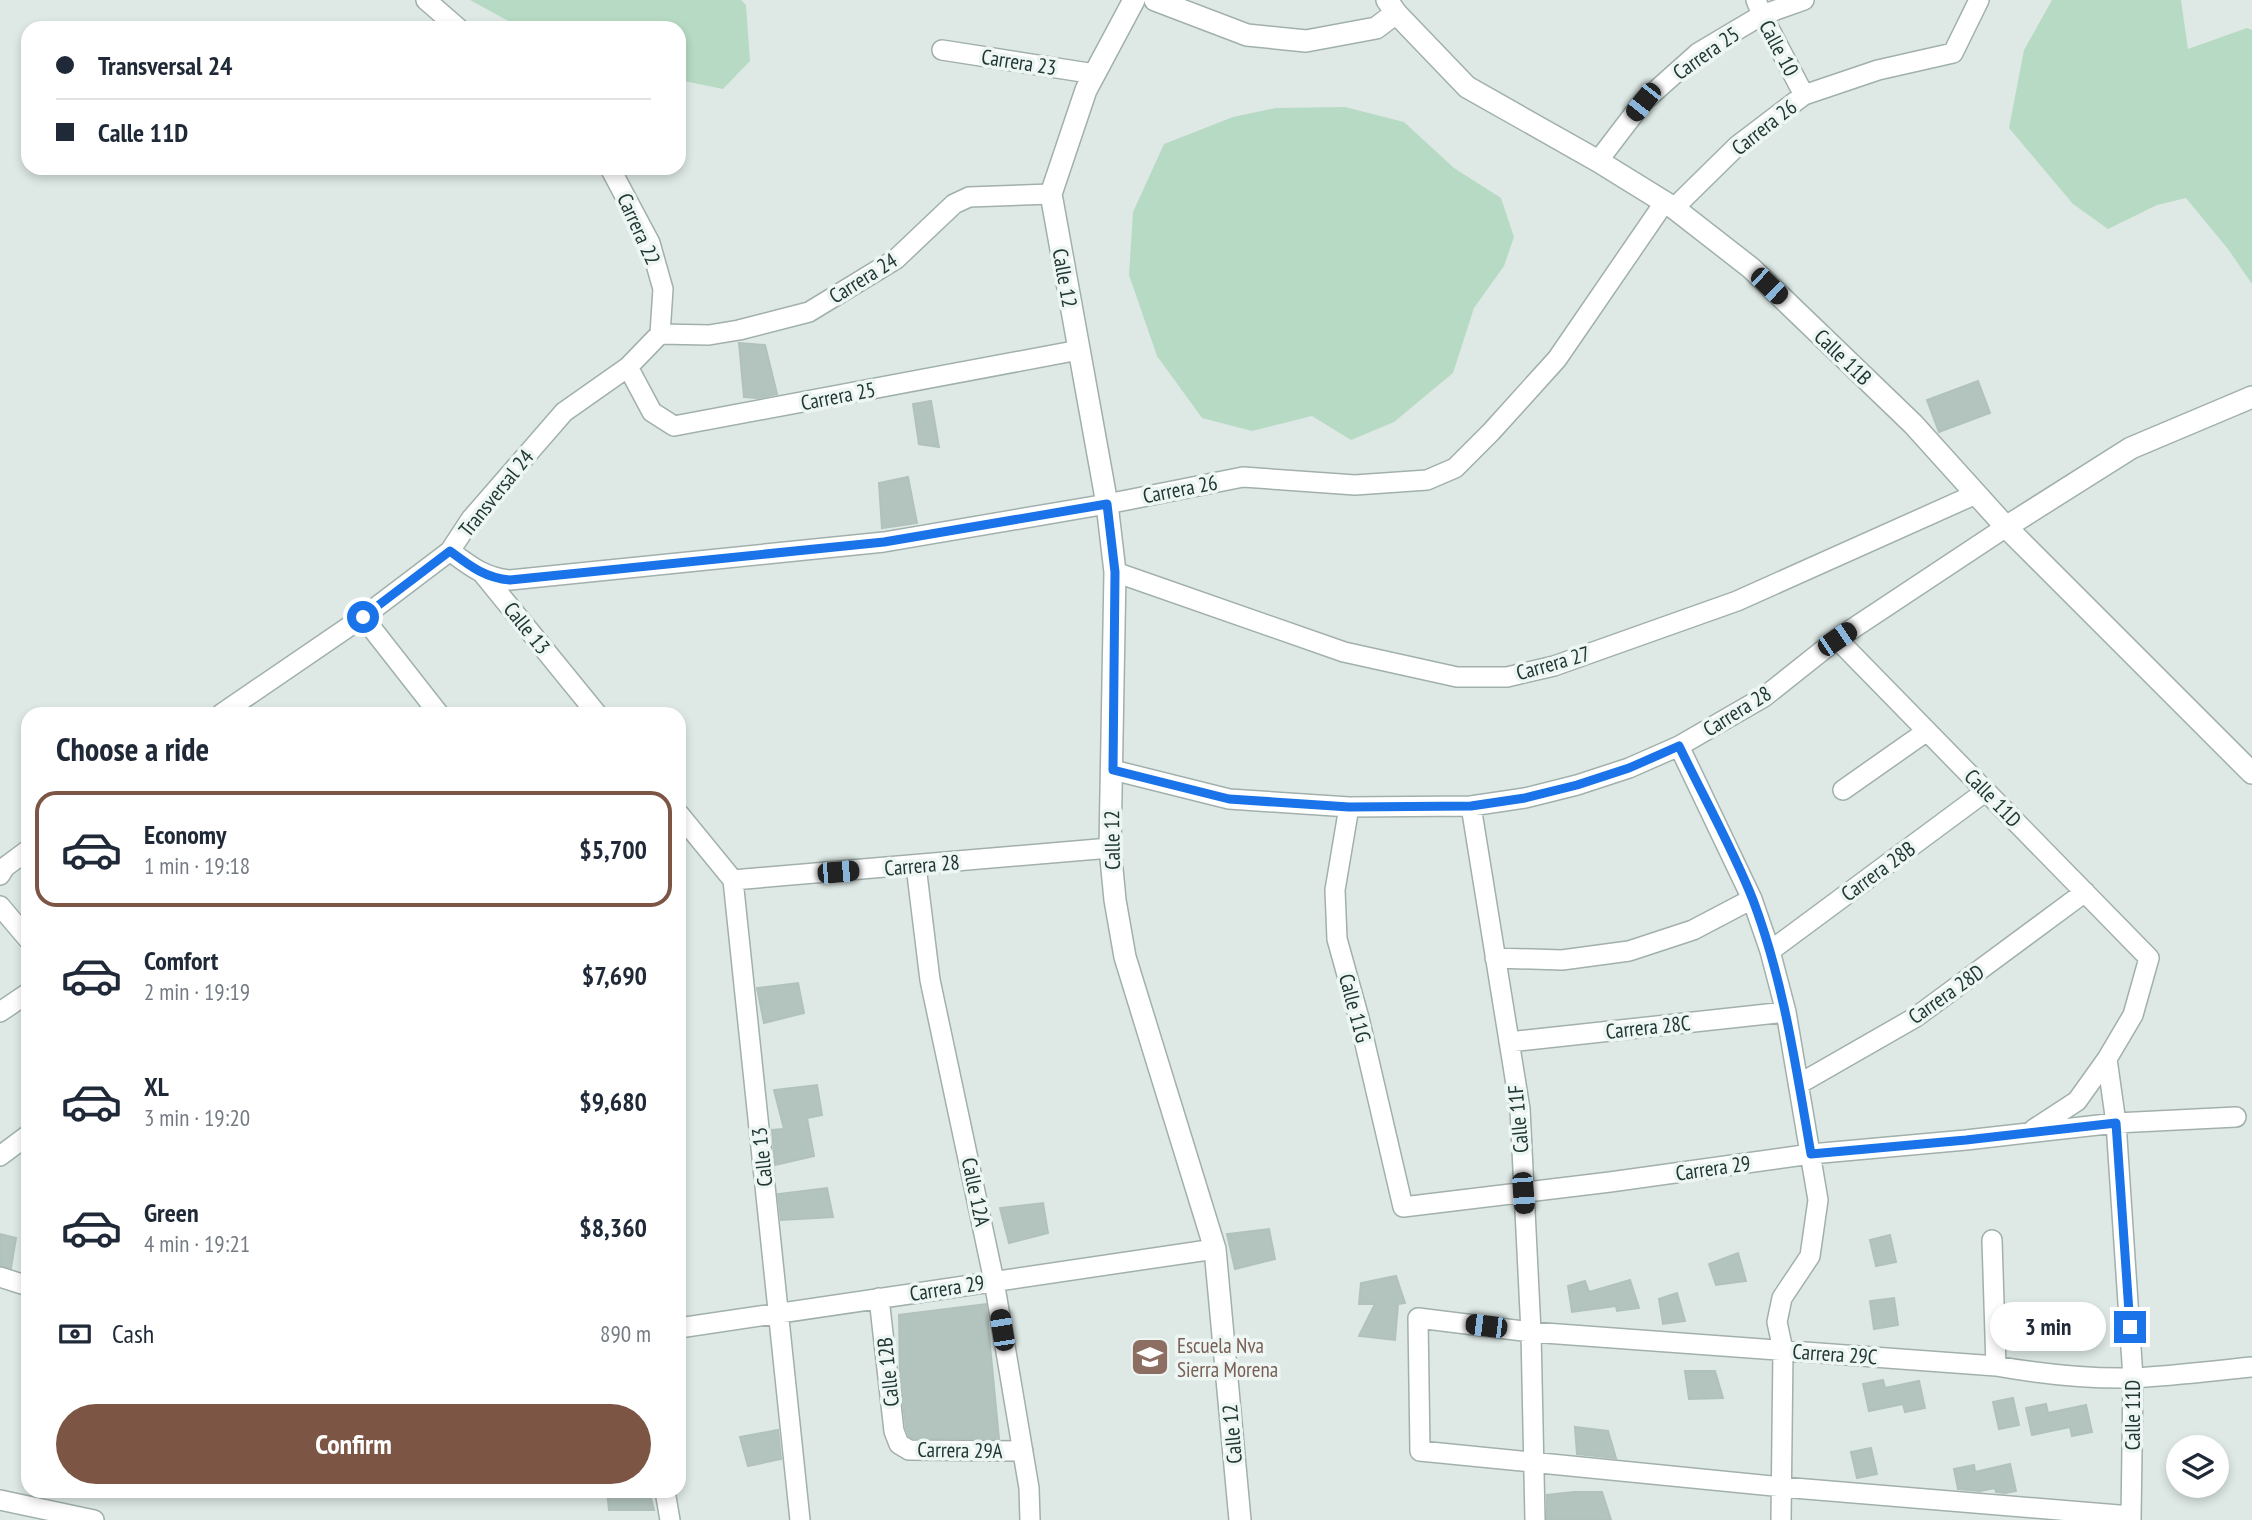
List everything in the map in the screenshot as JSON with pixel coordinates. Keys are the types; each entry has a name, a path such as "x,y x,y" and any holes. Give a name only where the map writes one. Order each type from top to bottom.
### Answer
{"street":[{"path":"426,0 450,21"},
{"name":"Calle 12","path":"1133,0 1086,90 1051,194 1107,504 1115,572 1110,848 1115,900 1125,957 1215,1248 1240,1520"},
{"path":"1155,0 1247,35 1306,41 1376,28 1392,6"},
{"name":"Carrera 25","path":"1598,161 1643,102 1698,53 1759,8 1804,0"},
{"name":"Carrera 26","path":"450,551 483,575 510,580 884,542 1107,504 1243,477 1354,485 1427,480 1455,468 1491,432 1557,359 1669,206 1737,146 1804,95 1878,70 1952,53 1979,0"},
{"name":"Calle 11B","path":"1392,6 1467,87 1598,161 1669,206 1751,268 1913,424 2006,527 2252,773"},
{"name":"Calle 10","path":"1759,8 1804,95"},
{"name":"Carrera 23","path":"942,50 1095,74"},
{"name":"Carrera 22","path":"614,175 650,243 663,289 660,334"},
{"name":"Carrera 24","path":"660,334 709,335 809,312 896,259 954,204 969,197 1051,194"},
{"name":"Transversal 24","path":"231,707 363,617 450,551 471,519 564,412 628,367 660,334"},
{"name":"Carrera 25","path":"628,367 652,412 674,426 1079,351"},
{"name":"Carrera 28","path":"1113,770 1229,799 1349,807 1471,806 1525,798 1629,768 1679,746 1764,697 1837,639 2131,448 2252,397"},
{"name":"Carrera 27","path":"1115,572 1344,652 1457,677 1507,677 1554,666 1737,601 1976,494"},
{"name":"Calle 13","path":"483,575 591,707"},
{"path":"363,617 431,707"},
{"name":"Calle 11D","path":"1837,639 2149,958"},
{"path":"1843,790 1927,731"},
{"path":"1679,746 1752,899 1770,951 1786,1012 1818,1200 1810,1256 1782,1298 1777,1322 1783,1350 1781,1520"},
{"name":"Carrera 28B","path":"1770,951 1986,791"},
{"name":"Calle 11F","path":"1471,806 1520,1109 1531,1332 1535,1520"},
{"name":"Calle 11G","path":"1349,807 1335,890 1336,939 1359,1018 1404,1207"},
{"path":"686,823 733,880"},
{"name":"Carrera 28","path":"733,880 1110,848"},
{"path":"0,875 5,867 21,855"},
{"name":"Calle 12A","path":"916,866 930,980 994,1281 1029,1488 1030,1520"},
{"name":"Calle 13","path":"733,880 800,1520"},
{"name":"Carrera 28D","path":"1799,1084 1916,1017 2085,892"},
{"path":"1495,958 1562,960 1629,951 1693,930 1752,899"},
{"path":"0,906 21,931"},
{"name":"Carrera 29","path":"2023,1134 2077,1101 2133,1015 2149,958"},
{"path":"0,1012 21,998"},
{"name":"Carrera 28C","path":"1509,1042 1786,1012"},
{"name":"Calle 11D","path":"2106,1059 2116,1123 2133,1378 2131,1518"},
{"path":"2116,1123 2236,1117"},
{"name":"Carrera 29","path":"1404,1207 1811,1154 2116,1123"},
{"path":"0,1156 21,1140"},
{"path":"1992,1240 1996,1366"},
{"name":"Carrera 29","path":"686,1327 1215,1248"},
{"path":"0,1277 21,1284"},
{"name":"Calle 12B","path":"880,1298 894,1431 899,1444"},
{"name":"Carrera 29C","path":"1534,1462 1420,1451 1418,1318 1531,1332 1996,1366 2042,1374 2133,1378 2252,1367"},
{"name":"Carrera 29A","path":"899,1444 909,1450 1023,1451"},
{"path":"1534,1462 2131,1518"},
{"path":"667,1498 670,1520"},
{"path":"0,1500 90,1520"}],"green space":[{"path":"470,0 741,0 746,5 750,61 723,89 686,81 686,21 508,21"},
{"path":"2052,0 2181,0 2188,49 2247,28 2252,30 2252,284 2228,249 2186,198 2157,205 2108,229 2073,204 2009,128 2024,50"},
{"path":"1345,107 1404,122 1454,168 1501,198 1514,237 1504,266 1474,308 1453,373 1394,422 1351,440 1312,416 1252,431 1202,418 1157,356 1129,275 1133,212 1164,144 1233,117 1276,108"}],"building":[{"path":"739,343 765,345 777,394 758,398 744,397"},
{"path":"1978,381 1990,413 1939,432 1927,400"},
{"path":"931,401 939,447 919,444 913,404"},
{"path":"908,477 917,523 882,528 879,483"},
{"path":"798,983 804,1013 764,1023 757,988"},
{"path":"817,1085 822,1115 807,1118 814,1156 775,1165 772,1130 784,1129 774,1090"},
{"path":"827,1188 833,1217 781,1220 778,1194"},
{"path":"1043,1203 1048,1233 1009,1243 1000,1208"},
{"path":"1269,1229 1275,1259 1235,1269 1227,1234"},
{"path":"0,1234 16,1238 11,1268 0,1265"},
{"path":"1890,1235 1896,1262 1876,1266 1870,1240"},
{"path":"1738,1253 1746,1281 1716,1285 1709,1264"},
{"path":"1396,1276 1405,1303 1398,1304 1395,1340 1359,1336 1375,1304 1359,1304 1361,1283"},
{"path":"1630,1280 1639,1308 1617,1311 1616,1306 1572,1312 1568,1286 1585,1281 1589,1292"},
{"path":"1677,1293 1685,1321 1663,1324 1659,1299"},
{"path":"1894,1298 1898,1325 1874,1329 1870,1301"},
{"path":"986,1304 999,1439 912,1438 906,1428 900,1379 899,1315"},
{"path":"1685,1371 1715,1371 1723,1398 1689,1399"},
{"path":"1883,1380 1885,1388 1919,1381 1925,1408 1905,1412 1903,1404 1869,1411 1863,1384"},
{"path":"2013,1398 2019,1425 1999,1429 1993,1402"},
{"path":"2046,1404 2048,1413 2086,1405 2092,1432 2072,1436 2070,1427 2032,1435 2026,1408"},
{"path":"1575,1427 1608,1431 1616,1458 1577,1454"},
{"path":"778,1430 781,1459 748,1466 740,1437"},
{"path":"1871,1448 1877,1474 1857,1478 1851,1452"},
{"path":"2010,1464 2016,1491 2005,1493 1996,1492 1995,1488 1980,1491 1958,1489 1954,1469 1974,1465 1975,1472"},
{"path":"1602,1492 1611,1520 1547,1520 1547,1495"},
{"path":"608,1498 651,1498 654,1510 609,1510"}],"place":[{"name":"Escuela Nva Sierra Morena","path":"1150,1357"}],"route":[{"path":"363,617 450,551 483,575 510,580 884,542 1107,504 1115,572 1113,770 1229,799 1349,807 1471,806 1525,798 1577,785 1629,768 1679,746 1752,899 1770,951 1786,1012 1811,1154 2116,1123 2130,1327"}]}
